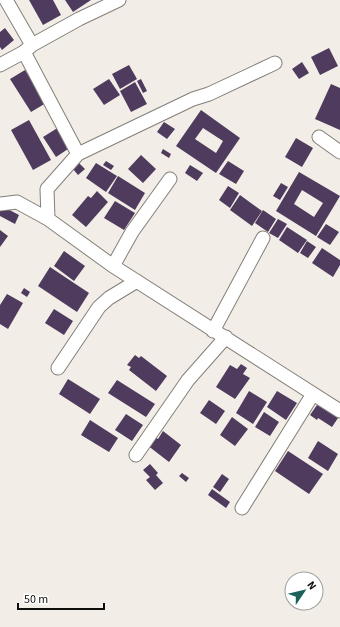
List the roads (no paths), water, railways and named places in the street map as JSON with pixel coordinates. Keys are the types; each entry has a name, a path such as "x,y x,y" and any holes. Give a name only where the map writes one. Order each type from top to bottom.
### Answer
{"street":[{"path":"6,0 78,154"},
{"path":"0,65 98,8 118,0"},
{"path":"48,219 48,189 78,154 193,99 209,94 275,63"},
{"path":"319,137 340,152"},
{"path":"113,266 132,232 170,179"},
{"path":"0,204 17,202 48,219 113,266 340,411"},
{"path":"214,330 263,238"},
{"path":"58,368 99,307 109,298 137,281"},
{"path":"136,455 188,380 226,337"},
{"path":"242,508 313,394"}]}
